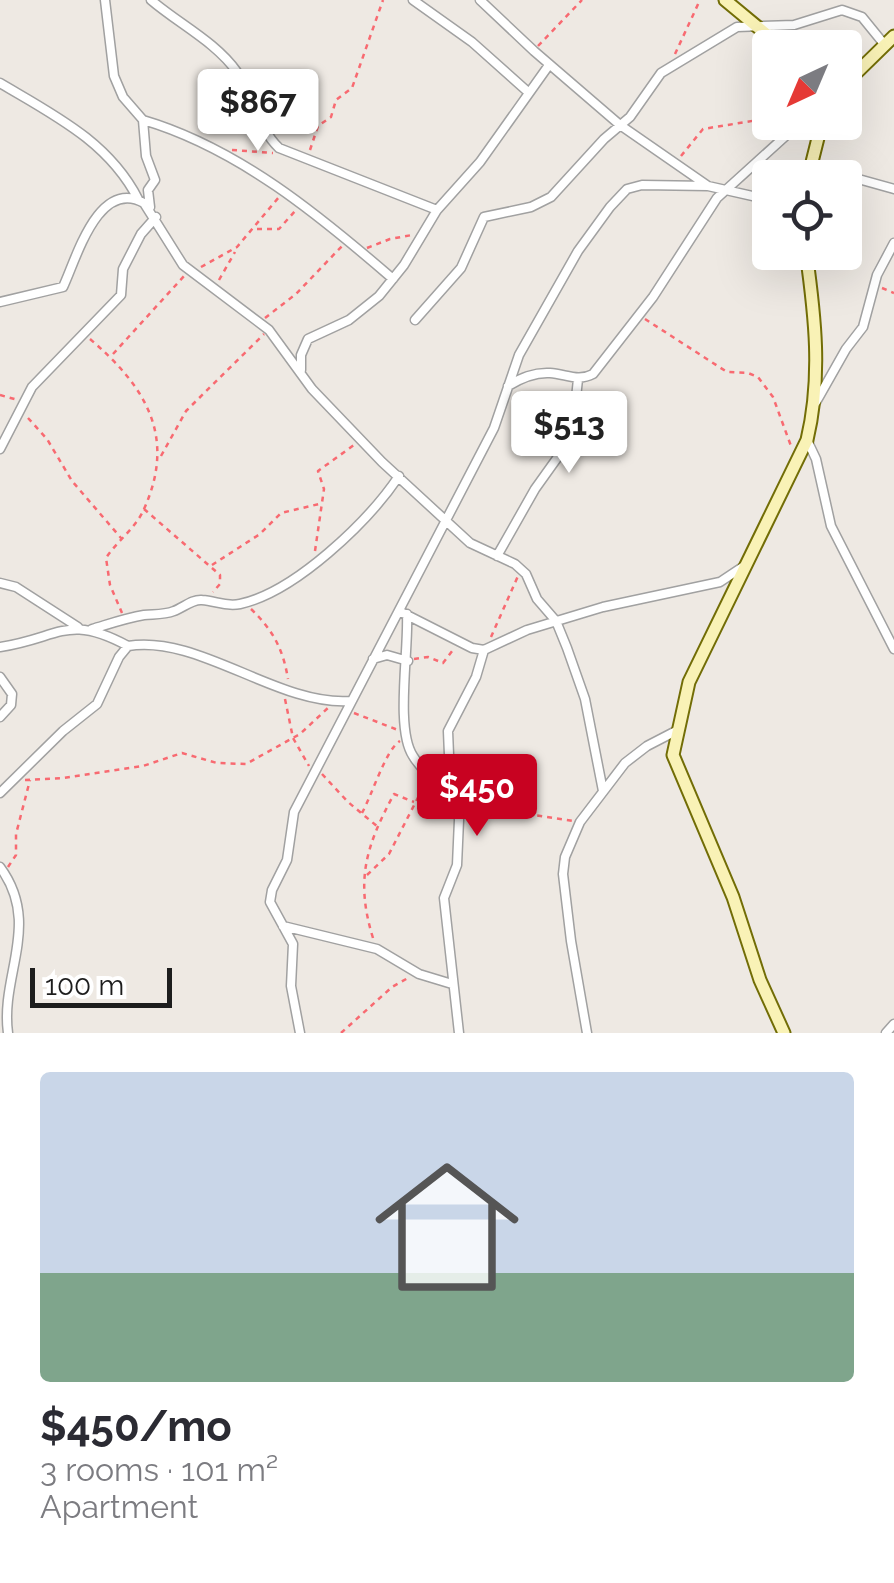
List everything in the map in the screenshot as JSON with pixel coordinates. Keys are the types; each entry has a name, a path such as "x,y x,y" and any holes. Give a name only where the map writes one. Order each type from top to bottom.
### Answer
{"street":[{"path":"105,0 114,76 123,97 143,120 221,151 283,193 393,279"},
{"path":"151,0 230,61 264,130 279,148 437,210"},
{"path":"413,0 472,42 528,92"},
{"path":"480,0 620,125 708,186"},
{"path":"725,0 762,30"},
{"path":"415,320 461,268 484,217 551,197 640,106 670,64 697,53 737,27 794,25 842,10 862,17 889,40 862,67"},
{"path":"301,370 308,340 362,312 393,279 437,210 480,162 549,65"},
{"path":"0,83 76,128 106,153 126,175 138,200 154,214"},
{"path":"143,120 146,156 155,180 147,192 154,214 190,271 270,330 324,403 470,544 521,568 537,599 556,622 585,698 603,791"},
{"path":"508,386 535,374 578,379 592,374 639,315 725,189 780,140"},
{"path":"862,180 894,189"},
{"path":"300,1033 291,986 293,944 270,902 287,860 294,812 373,659 403,612 445,517 494,428 529,336 578,252 627,189 642,184 708,186 752,196"},
{"path":"0,302 64,287 70,266 101,212 121,201 138,200"},
{"path":"0,449 32,387 121,295 123,268 154,214"},
{"path":"816,402 863,327 872,289 894,243"},
{"path":"784,1033 673,755 689,682 807,440 816,402 816,340 808,270"},
{"path":"497,556 565,447 560,426 576,398 578,379"},
{"path":"807,440 816,460 831,526 894,649"},
{"path":"92,630 124,619 165,614 198,599 226,606 244,603 307,570 380,504 399,476"},
{"path":"403,612 458,642 486,649 556,622 650,595 720,582 750,562"},
{"path":"0,583 16,587 80,628"},
{"path":"403,612 408,659 405,735 410,752 429,776 457,798"},
{"path":"0,647 80,628 128,646 184,652 286,689 348,705"},
{"path":"1,789 97,704 128,646"},
{"path":"459,1033 444,898 457,864 457,798 450,779 448,726 476,678 486,649"},
{"path":"373,659 386,655 408,659"},
{"path":"0,676 12,694 12,704 0,717"},
{"path":"587,1033 575,974 563,874 566,857 580,822 632,756 676,731"},
{"path":"2,869 19,909 9,985 2,1006 8,1033"},
{"path":"283,926 377,949 418,974 452,984"},
{"path":"886,1033 894,1024"}],"path":[{"path":"306,160 318,126 331,117 335,101 352,88 383,0"},
{"path":"534,52 582,0"},
{"path":"670,64 700,0"},
{"path":"676,162 703,129 752,121"},
{"path":"221,151 243,149 290,155"},
{"path":"111,356 190,271 226,256 237,247 283,193"},
{"path":"254,228 279,229 299,206"},
{"path":"362,252 390,239 423,234"},
{"path":"260,322 296,294 346,241"},
{"path":"213,289 237,247"},
{"path":"872,289 885,288 894,293"},
{"path":"639,315 727,372 748,373 764,383 777,408 795,467"},
{"path":"158,459 186,411 270,330"},
{"path":"85,334 111,356 141,392 152,413 158,459 144,510 106,558 106,570 124,619"},
{"path":"0,394 7,399 24,400"},
{"path":"20,410 47,439 84,496 122,538"},
{"path":"307,570 316,546 324,488 318,471 361,440"},
{"path":"211,566 260,534 281,513 320,504"},
{"path":"144,510 211,566 222,580 204,600"},
{"path":"486,649 521,568"},
{"path":"244,603 279,642 293,738 316,773 379,827"},
{"path":"408,659 428,657 443,663 458,642"},
{"path":"15,780 76,777 142,766 182,753 216,763 246,764 293,738 333,702"},
{"path":"348,705 379,725 405,735 388,750 376,788 362,813"},
{"path":"365,877 389,854 429,776"},
{"path":"2,869 16,856 16,834 30,780"},
{"path":"377,949 364,909 366,858 394,794 414,802"},
{"path":"457,798 580,822"},
{"path":"341,1033 392,987 418,974"}]}
